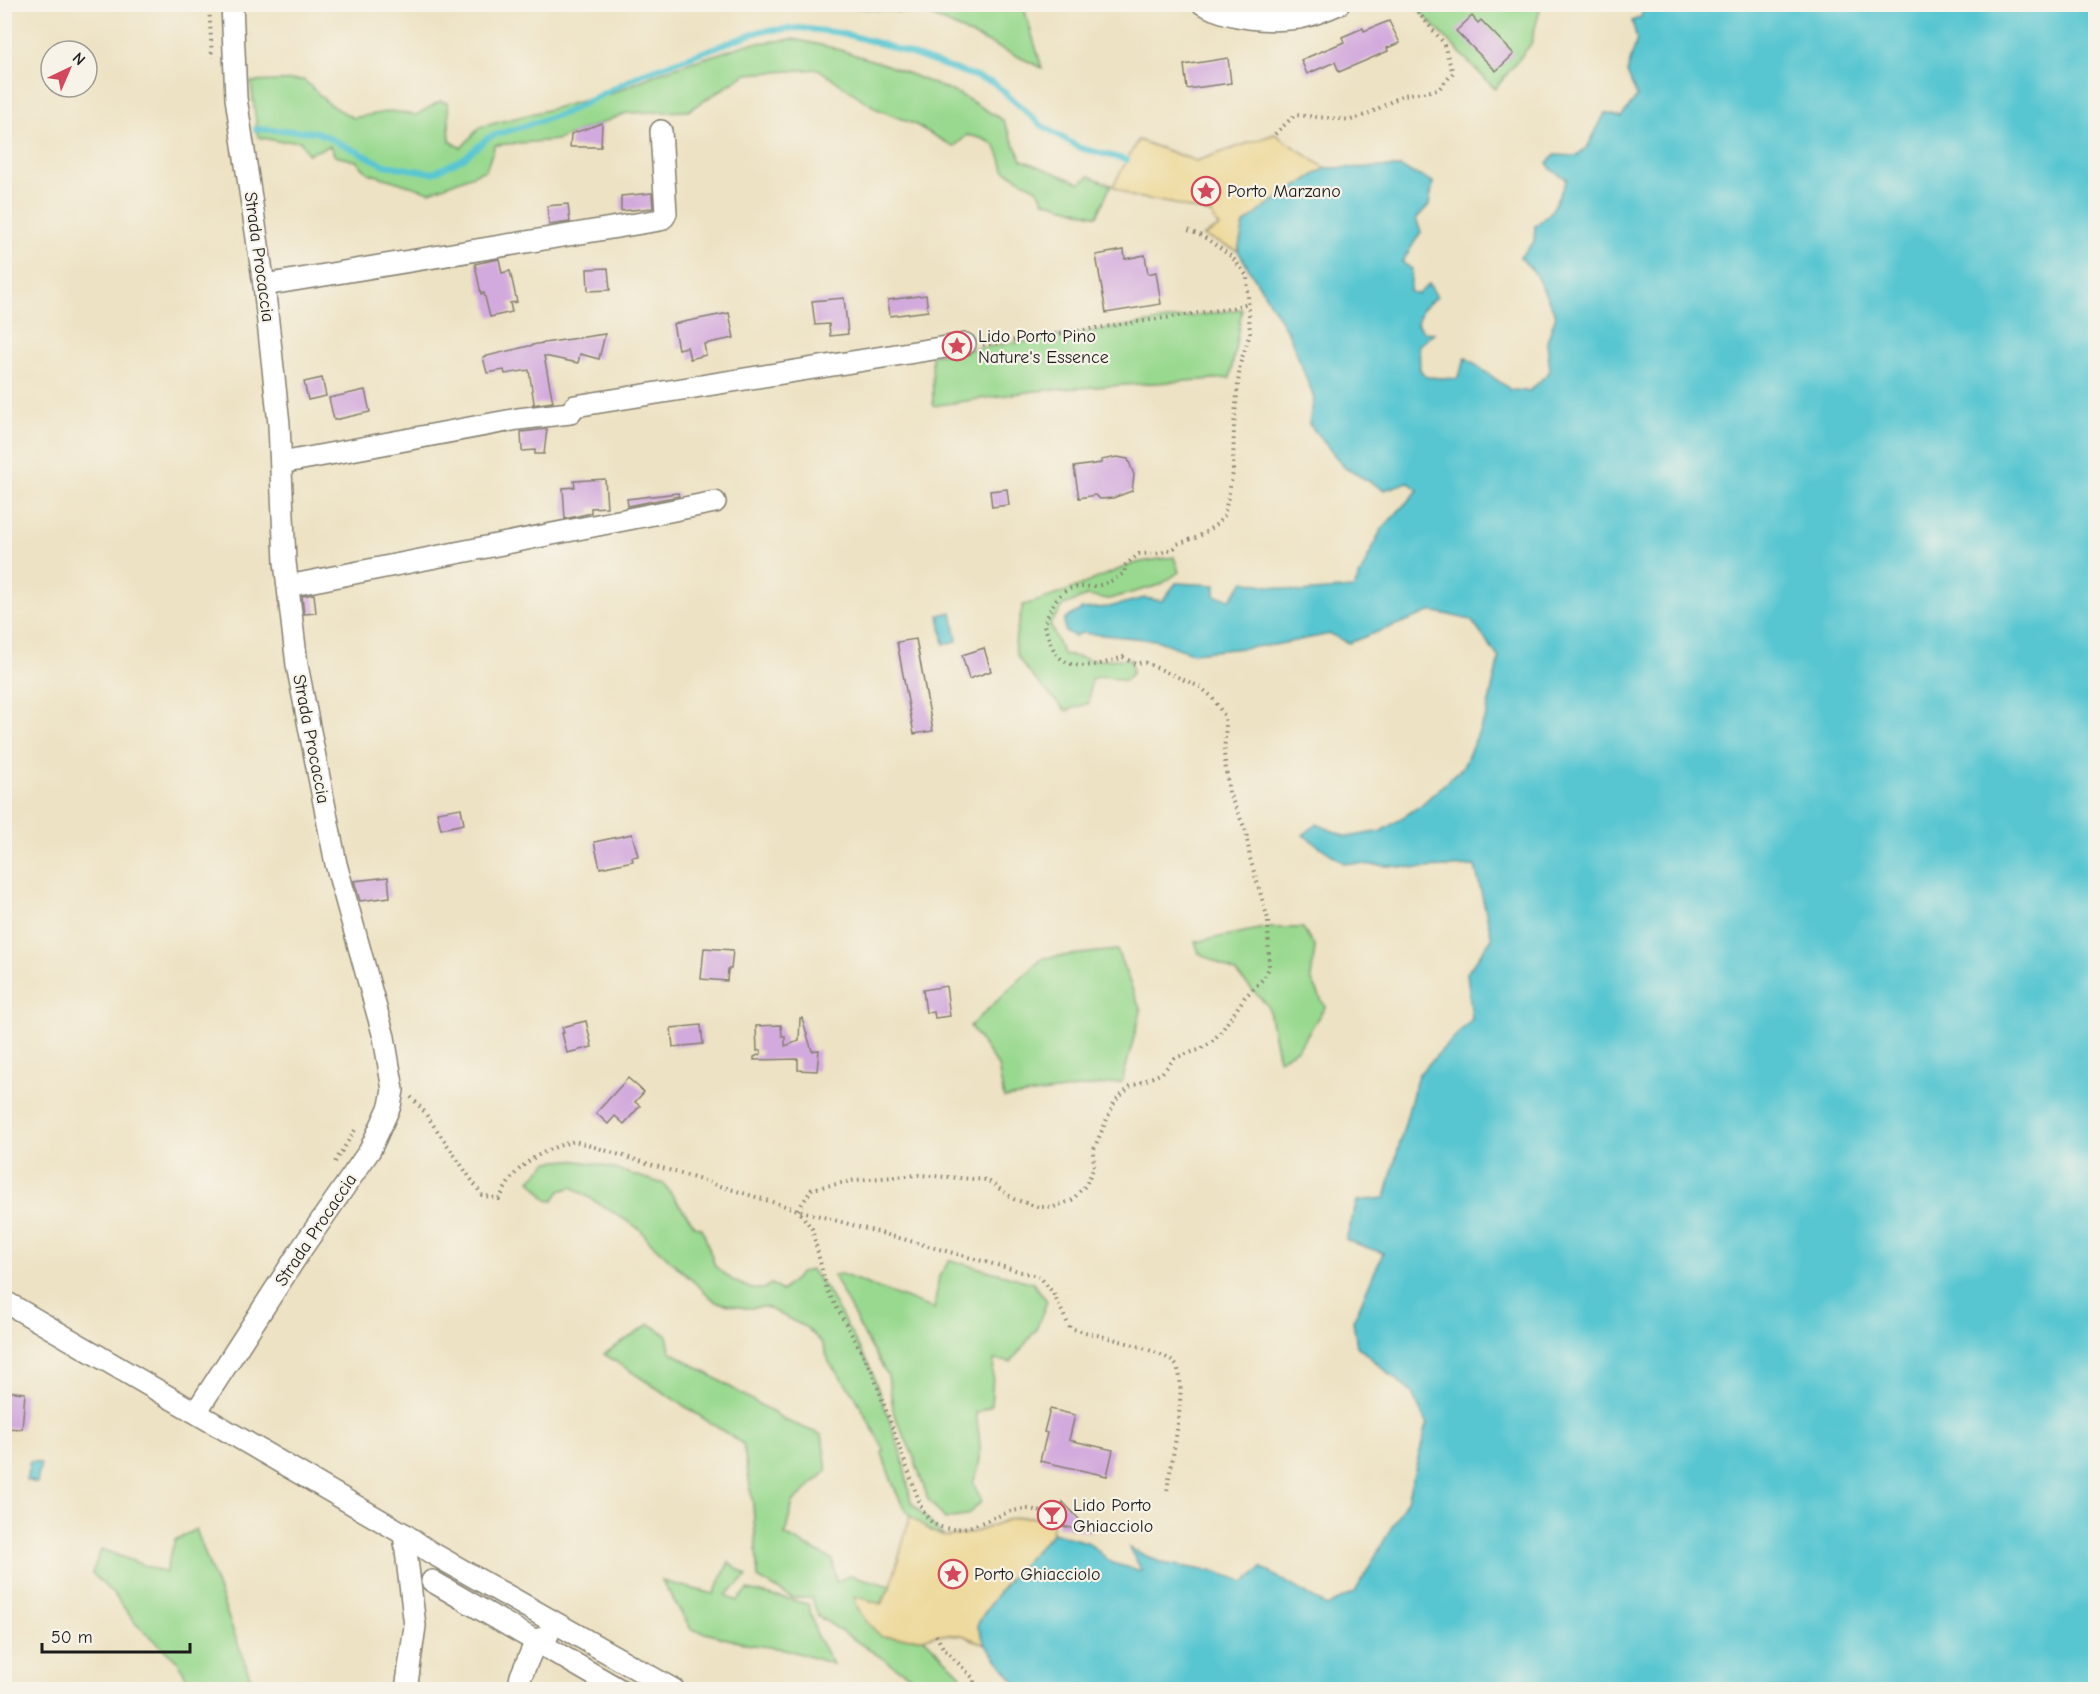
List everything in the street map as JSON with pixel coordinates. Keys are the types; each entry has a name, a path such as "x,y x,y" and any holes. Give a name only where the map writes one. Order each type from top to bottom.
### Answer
{"street":[{"name":"Strada Procaccia","path":"196,1412 302,1248 370,1150 390,1106 393,1090 384,1037 336,864 297,665 285,562 279,424 264,285 236,98 232,4"},
{"path":"1203,4 1216,11 1258,19 1301,18 1339,4"},
{"path":"264,285 660,220 666,213 661,131"},
{"path":"281,463 506,421 570,413 575,406 965,344"},
{"path":"288,586 715,502"},
{"path":"4,1302 404,1534 430,1552 674,1689"},
{"path":"404,1534 415,1626"},
{"path":"406,1689 415,1626 432,1581 430,1552"},
{"path":"432,1581 620,1689"},
{"path":"518,1689 536,1641 566,1628"}],"path":[{"path":"209,4 213,66"},
{"path":"1275,134 1295,115 1351,120 1370,113 1403,95 1438,90 1454,73 1443,42 1411,4"},
{"path":"798,1210 812,1189 856,1180 919,1176 987,1180 1014,1199 1038,1207 1054,1207 1072,1200 1086,1185 1094,1167 1093,1151 1115,1101 1130,1087 1162,1073 1175,1058 1209,1044 1245,997 1265,977 1269,968 1268,919 1250,858 1246,831 1229,793 1224,754 1226,723 1224,715 1211,696 1200,687 1144,663 1135,664 1123,657 1089,666 1069,663 1058,656 1044,625 1055,602 1067,590 1077,586 1098,586 1111,580 1125,572 1124,566 1139,554 1161,553 1174,548 1177,544 1198,537 1217,524 1224,516 1233,473 1234,425 1240,363 1250,334 1247,276 1232,257 1204,237 1188,230"},
{"path":"965,344 971,347 1232,308 1248,303"},
{"path":"393,1090 410,1096 423,1110 482,1195 499,1199 514,1175 540,1154 575,1141 798,1210 1040,1277 1053,1293 1070,1328 1159,1354 1176,1364 1182,1383 1167,1491"},
{"path":"332,1167 356,1129"},
{"path":"798,1210 812,1229 827,1290 870,1369 922,1509 932,1523 947,1528 971,1527 1026,1508 1052,1515"},
{"path":"936,1635 944,1648 974,1679 974,1689"}],"green space":[{"path":"830,5 1023,5 1042,68 930,15"},
{"path":"1414,5 1541,5 1531,44 1495,89"},
{"path":"794,39 834,48 887,65 959,94 1003,120 1022,160 1080,183 1089,176 1111,185 1097,216 1044,201 1038,190 1004,170 997,148 989,141 967,135 954,147 916,125 877,109 818,69 746,74 688,111 627,113 557,140 495,145 486,170 430,192 368,173 356,161 335,156 330,146 308,154 300,141 277,141 258,137 251,82 304,80 329,104 353,118 391,111 416,115 440,101 448,103 450,141 461,148 480,127 613,93 661,72 748,44"},
{"path":"1242,309 1230,378 1034,391 933,406 932,355"},
{"path":"1174,557 1179,572 1160,585 1109,599 1087,596 1064,605 1050,624 1063,654 1093,660 1130,659 1133,672 1125,681 1104,676 1091,679 1089,703 1066,711 1031,674 1016,652 1016,635 1023,605 1133,564"},
{"path":"1264,928 1303,928 1315,947 1311,978 1325,1007 1298,1049 1279,1060 1268,1006 1235,972 1199,953 1195,942"},
{"path":"1117,950 1141,1011 1122,1082 1004,1098 998,1066 970,1026 1043,958"},
{"path":"570,1160 598,1164 664,1184 695,1226 702,1228 715,1266 734,1281 752,1289 764,1289 771,1284 782,1291 802,1272 811,1270 827,1290 871,1369 902,1456 911,1502 944,1537 919,1524 907,1513 891,1478 882,1453 884,1450 855,1396 830,1364 822,1343 807,1328 766,1307 745,1308 716,1302 649,1241 640,1229 572,1187 560,1191 553,1201 547,1200 530,1180 548,1162"},
{"path":"950,1260 1033,1283 1047,1301 1036,1330 1011,1362 994,1360 991,1406 976,1413 980,1457 973,1483 982,1501 966,1516 945,1519 928,1499 913,1455 894,1414 888,1376 833,1275 841,1274 934,1309 939,1276"},
{"path":"650,1324 667,1335 670,1351 787,1421 822,1435 827,1471 793,1502 785,1535 833,1560 836,1582 850,1575 891,1586 880,1604 855,1596 857,1607 882,1637 924,1638 961,1675 959,1689 916,1689 917,1681 818,1616 812,1598 792,1598 758,1578 753,1504 743,1444 604,1354"},
{"path":"196,1529 254,1689 192,1689 179,1663 136,1624 116,1597 92,1573 101,1549 165,1573 175,1540"},
{"path":"729,1562 747,1576 726,1595 737,1601 748,1590 808,1604 817,1636 833,1664 785,1649 746,1644 691,1629 662,1581 714,1594"}],"sand":[{"name":"Porto Marzano","path":"1275,134 1325,168 1272,202 1244,224 1238,251 1203,236 1219,227 1211,214 1131,196 1113,186 1138,140 1196,161"},
{"name":"Porto Ghiacciolo","path":"910,1516 933,1533 947,1537 974,1532 1015,1518 1038,1518 1052,1522 1053,1533 1002,1588 977,1625 986,1645 962,1635 936,1635 924,1638 882,1637 861,1614 854,1596 881,1604 891,1586"}],"water":[{"path":"1644,5 2095,5 2095,1689 1025,1690 1019,1687 986,1645 977,1625 1002,1588 1053,1533 1087,1542 1112,1563 1142,1571 1129,1548 1162,1563 1216,1572 1245,1582 1262,1568 1327,1606 1355,1592 1407,1500 1427,1425 1412,1393 1357,1346 1353,1321 1383,1253 1346,1240 1357,1201 1385,1198 1418,1075 1472,1019 1467,973 1492,938 1475,866 1420,868 1344,863 1303,835 1317,824 1347,837 1382,831 1421,805 1463,767 1486,716 1499,658 1471,620 1432,611 1349,643 1330,634 1274,645 1192,653 1156,640 1082,633 1074,636 1065,631 1064,620 1082,609 1109,607 1145,598 1162,601 1176,583 1215,585 1215,596 1230,599 1244,581 1300,592 1354,588 1381,530 1418,490 1408,482 1384,490 1345,468 1309,424 1314,398 1289,334 1238,251 1244,224 1272,202 1325,168 1400,167 1433,182 1429,205 1416,219 1421,232 1402,262 1412,269 1410,292 1418,294 1429,284 1437,297 1422,309 1417,324 1424,332 1434,333 1419,345 1420,370 1427,377 1457,379 1466,358 1511,390 1530,391 1550,371 1547,342 1556,315 1534,272 1520,257 1534,242 1535,226 1551,212 1567,179 1552,170 1547,163 1555,155 1576,156 1588,146 1605,113 1621,117 1637,97 1627,72 1637,39 1632,21 1641,17"},
{"path":"952,612 957,641 944,644 939,615"},
{"path":"30,1461 41,1463 37,1483 26,1480"}],"building":[{"path":"1472,16 1478,23 1481,20 1514,54 1496,71 1456,31"},
{"path":"1389,21 1400,43 1387,48 1388,51 1339,72 1335,62 1307,74 1301,60 1344,42 1342,37"},
{"path":"1228,58 1231,83 1187,89 1184,65"},
{"path":"602,123 601,147 570,147 571,134"},
{"path":"652,193 653,208 621,211 621,196"},
{"path":"568,204 570,222 549,225 547,206"},
{"path":"1124,250 1125,259 1145,255 1148,274 1156,272 1161,304 1106,313 1096,255"},
{"path":"499,259 502,273 510,271 517,302 510,303 512,312 490,317 484,293 481,294 475,264"},
{"path":"608,268 610,290 588,291 587,269"},
{"path":"926,295 928,311 890,316 888,300"},
{"path":"844,298 848,334 830,336 829,324 815,325 812,301"},
{"path":"729,313 734,338 704,344 706,355 690,359 687,347 678,349 673,324"},
{"path":"605,334 599,359 580,354 578,363 544,356 553,402 532,405 534,403 529,370 505,374 504,370 487,373 483,357 537,344"},
{"path":"322,378 326,396 308,400 304,382"},
{"path":"365,390 370,412 334,420 329,398"},
{"path":"547,429 544,454 535,454 535,450 522,451 521,432"},
{"path":"1117,457 1128,459 1134,475 1132,491 1113,498 1100,499 1095,495 1079,498 1074,467 1101,463 1101,460"},
{"path":"605,479 607,507 591,508 591,513 565,519 563,488 575,487 574,481"},
{"path":"1007,489 1009,505 992,507 990,491"},
{"path":"678,493 679,496 628,506 627,499"},
{"path":"314,594 316,613 304,614 302,596"},
{"path":"916,639 933,731 914,734 897,642"},
{"path":"984,648 991,671 969,679 962,655"},
{"path":"461,808 464,824 441,829 437,812"},
{"path":"632,834 638,856 632,857 633,861 600,868 594,842"},
{"path":"388,877 390,897 360,901 354,881"},
{"path":"704,948 733,950 727,981 701,979"},
{"path":"946,986 950,1016 935,1018 934,1012 926,1013 923,990"},
{"path":"800,1018 802,1018 812,1051 819,1050 817,1071 798,1070 798,1059 754,1060 754,1057 761,1054 761,1050 757,1051 756,1026 781,1025 782,1036 785,1036 785,1046 799,1041"},
{"path":"586,1021 592,1047 567,1053 562,1027"},
{"path":"701,1025 703,1044 673,1047 671,1028"},
{"path":"628,1078 644,1092 635,1102 640,1106 624,1124 615,1116 608,1124 596,1113"},
{"path":"4,1391 25,1393 22,1429 4,1428"},
{"path":"1050,1409 1075,1415 1069,1440 1113,1450 1107,1476 1040,1461"},
{"path":"1063,1502 1091,1532 1057,1525"}],"waterway":[{"path":"256,129 317,132 385,165 433,173 464,158 489,137 565,113 642,74 761,31 800,28 841,33 882,44 994,83 1041,125 1080,148 1127,160"}],"place":[{"name":"Porto Marzano","path":"1206,191"},
{"name":"Lido Porto Pino Nature's Essence","path":"957,346"},
{"name":"Lido Porto Ghiacciolo","path":"1052,1515"},
{"name":"Porto Ghiacciolo","path":"953,1574"}]}
